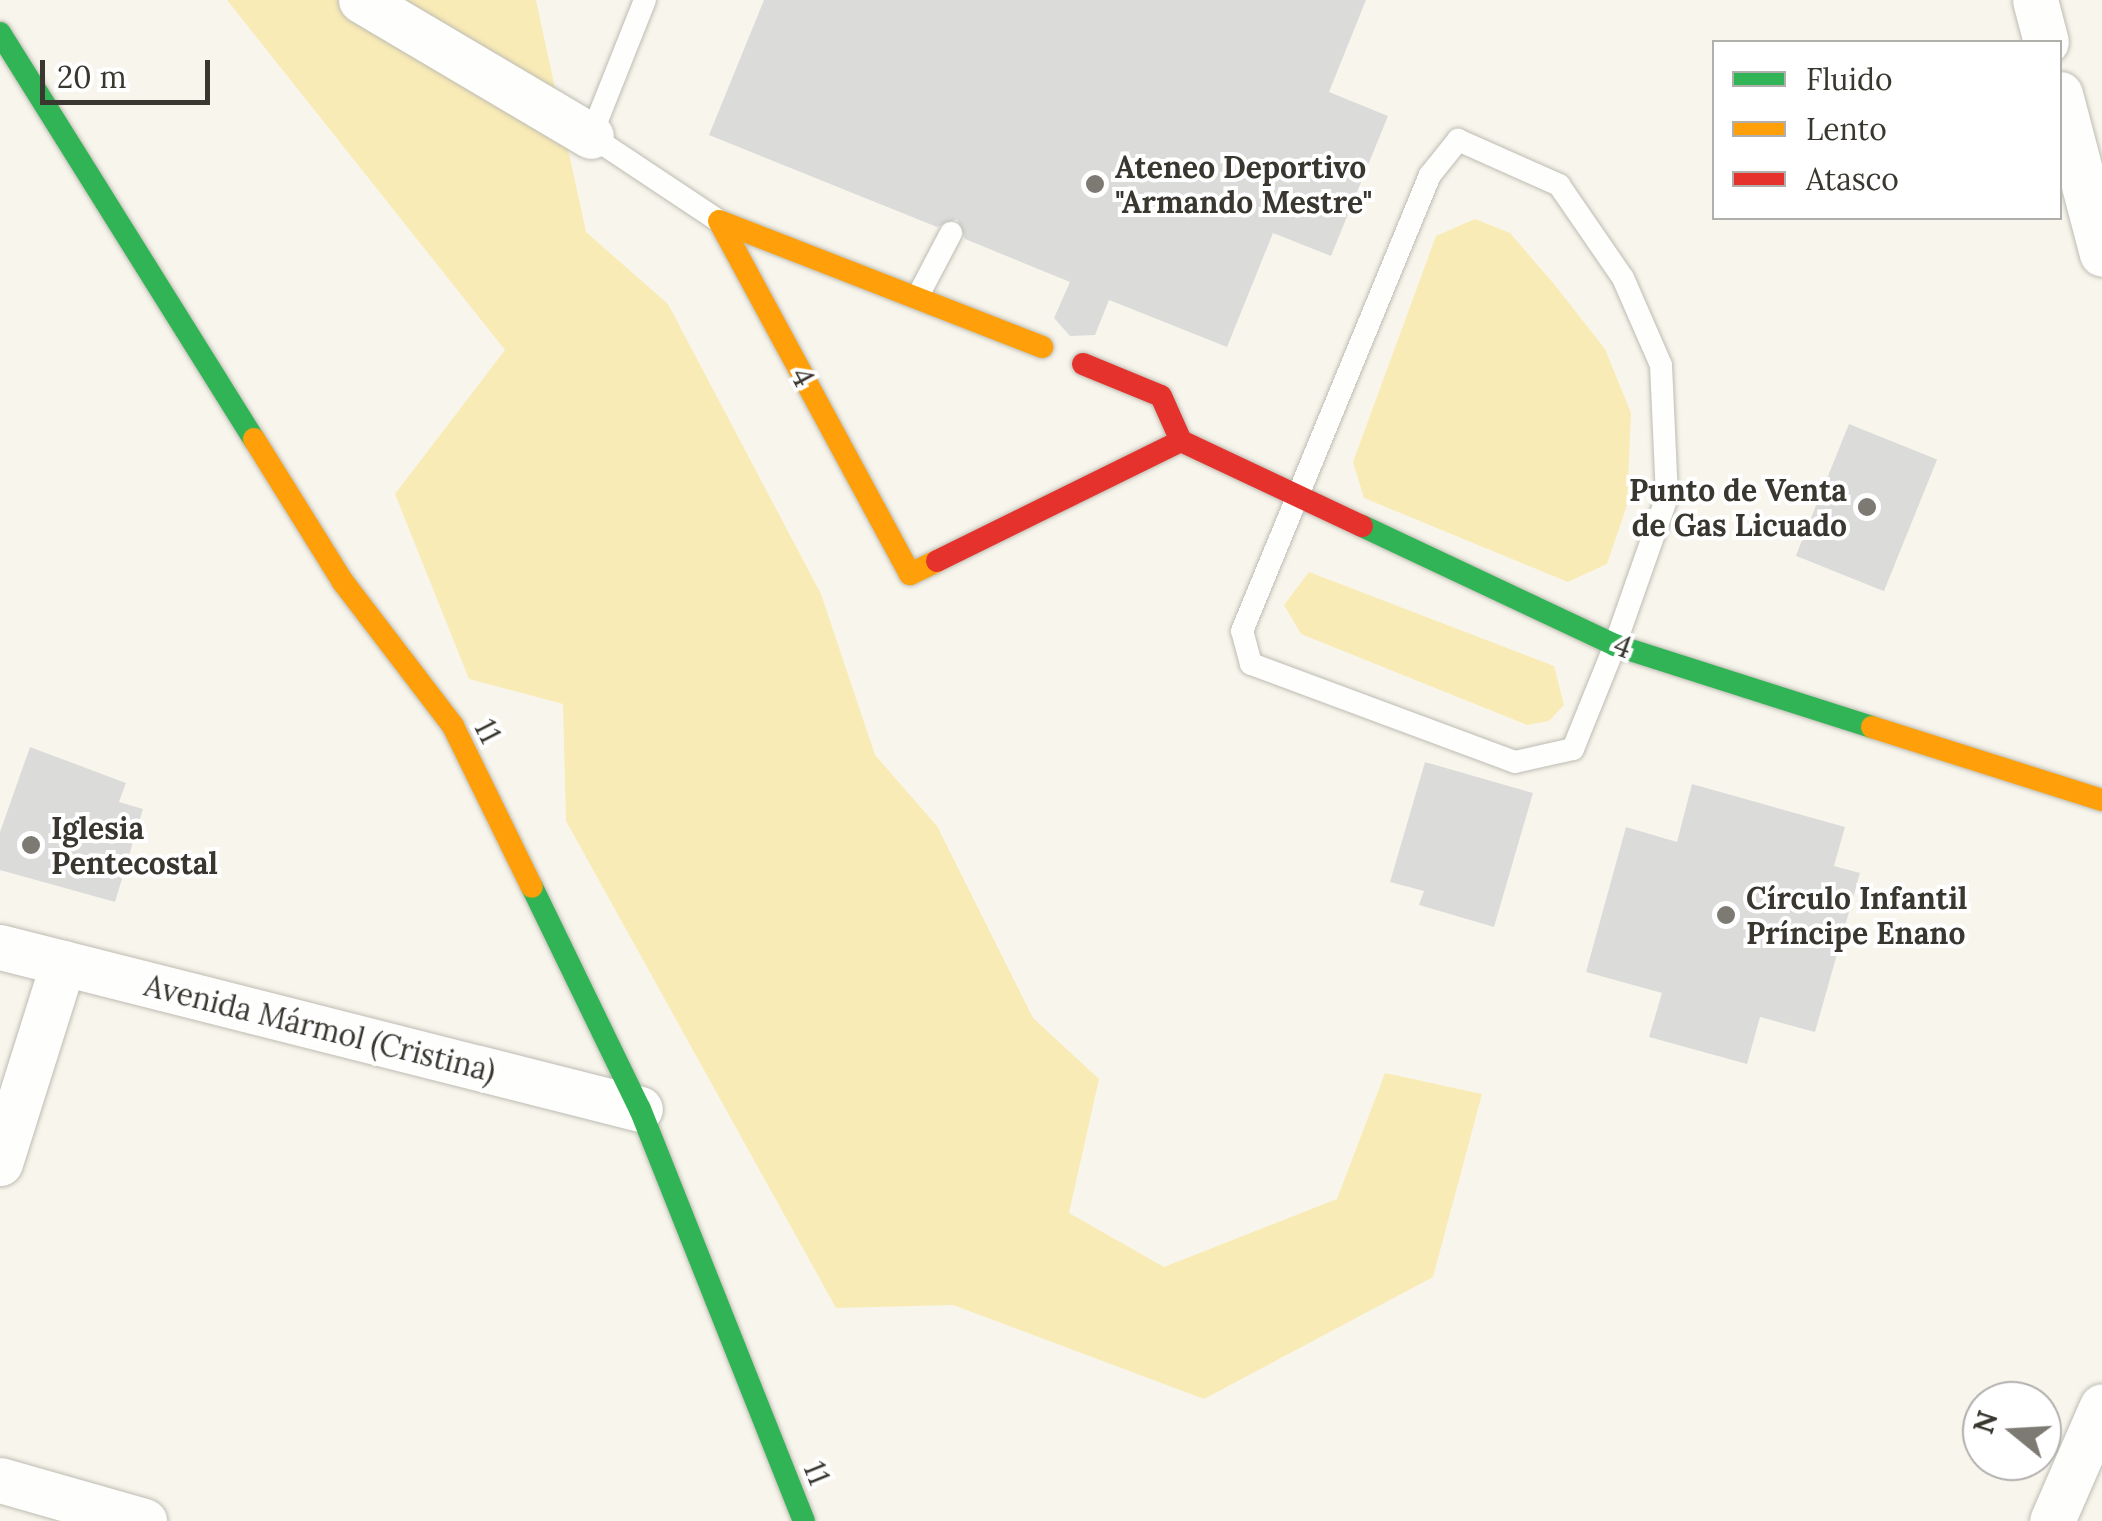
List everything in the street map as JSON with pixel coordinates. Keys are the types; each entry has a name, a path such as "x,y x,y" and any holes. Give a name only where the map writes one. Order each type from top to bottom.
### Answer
{"street":[{"path":"361,0 590,136"},
{"path":"2034,0 2045,40"},
{"name":"11","path":"0,33 344,582 453,726 640,1109 804,1521"},
{"path":"2062,102 2102,254"},
{"path":"718,221 919,294 1042,348"},
{"name":"4","path":"718,221 910,574 1181,441 1616,645 2097,792"},
{"path":"1084,364 1161,396 1181,441"},
{"name":"Avenida Mármol (Cristina)","path":"0,946 640,1109"},
{"path":"0,1163 64,963"},
{"path":"2052,1521 2102,1406"},
{"path":"0,1480 144,1521"}],"lane":[{"path":"646,0 590,136 718,221"},
{"path":"1458,140 1559,185 1622,278 1661,365 1668,498 1616,645 1573,748 1514,762 1252,664 1242,630 1302,498 1430,175 1458,140"},
{"path":"919,294 951,233"}],"shaded area":[{"path":"227,0 536,0 586,232 668,304 821,594 875,755 937,826 1033,1018 1099,1079 1069,1213 1164,1267 1337,1199 1385,1073 1482,1094 1433,1277 1204,1399 953,1305 836,1308 566,821 563,704 469,679 395,494 505,350"},
{"path":"1475,219 1510,233 1554,284 1605,349 1631,413 1627,505 1607,564 1568,582 1364,498 1353,462 1436,236"},
{"path":"1309,572 1554,666 1564,705 1549,721 1527,725 1301,634 1284,605"}],"building":[{"name":"Ateneo Deportivo \"Armando Mestre\"","path":"764,0 1366,0 1329,92 1388,116 1331,256 1273,233 1227,347 1109,300 1095,335 1070,336 1054,318 1070,282 965,239 957,219 937,227 709,135"},
{"name":"Punto de Venta de Gas Licuado","path":"1849,424 1937,460 1884,591 1796,556"},
{"path":"30,747 126,783 119,802 143,809 115,902 0,870 0,832"},
{"path":"1425,762 1533,793 1494,927 1419,905 1424,891 1390,882"},
{"path":"1692,784 1845,827 1834,866 1860,873 1815,1032 1760,1017 1747,1064 1649,1037 1662,993 1586,972 1626,827 1677,842"}],"traffic: fast":[{"path":"0,33 254,439"},
{"path":"1362,526 1615,645 1872,727"},
{"path":"532,887 640,1109 804,1521"}],"traffic: slow":[{"path":"937,561 910,574 719,221 1042,347"},
{"path":"254,439 343,582 453,726 532,887"},
{"path":"1872,727 2102,800"}],"traffic: jam":[{"path":"1083,364 1161,396 1181,441 1362,526"},
{"path":"937,561 1181,441"}],"place":[{"name":"Ateneo Deportivo \"Armando Mestre\"","path":"1095,184"},
{"name":"Punto de Venta de Gas Licuado","path":"1867,507"},
{"name":"Iglesia Pentecostal","path":"31,845"},
{"name":"Círculo Infantil Príncipe Enano","path":"1726,915"}]}
